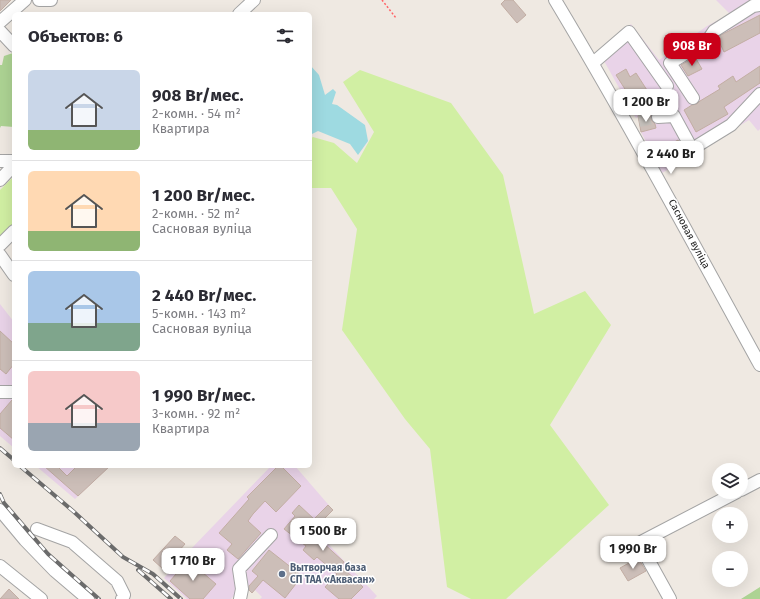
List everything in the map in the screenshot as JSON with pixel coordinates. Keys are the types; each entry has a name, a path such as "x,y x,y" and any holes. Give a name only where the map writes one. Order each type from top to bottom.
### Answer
{"street":[{"path":"0,22 25,0"},
{"path":"39,0 51,0"},
{"path":"241,12 254,0"},
{"name":"Сасновая вуліца","path":"555,0 593,63 634,123 760,365"},
{"path":"693,98 670,63 708,40 714,31 753,6 760,5"},
{"path":"0,31 12,44"},
{"path":"593,63 629,32 667,86"},
{"path":"658,117 674,116 692,149 731,125 760,94"},
{"path":"0,161 12,161"},
{"path":"0,180 12,167"},
{"path":"0,245 12,233"},
{"path":"0,254 12,272"},
{"path":"0,392 12,392"},
{"path":"748,486 760,480"},
{"path":"670,599 640,543 724,499"},
{"path":"0,510 40,556 88,599"},
{"path":"37,529 72,542 116,581 124,595 122,599"},
{"path":"240,599 242,589 239,569 271,535"},
{"path":"0,566 41,599"}],"path":[{"path":"382,0 396,18"}],"shaded area":[{"path":"716,0 760,0 760,129 758,131 749,120 662,173 641,132 638,117 636,118 599,52 631,24 659,60 707,26 730,14"},
{"path":"0,304 12,319 12,446 0,436"},
{"path":"38,468 108,468 75,499"},
{"path":"269,468 297,468 333,510 314,529 377,596 374,599 260,599 262,597 255,590 252,593 247,588 239,590 231,599 187,599 164,578"}],"green space":[{"path":"12,53 12,127 1,126 0,128 0,65 2,65 4,56"},
{"path":"360,70 451,103 503,175 534,314 585,291 611,325 550,425 609,505 506,599 471,599 447,587 430,449 405,419 342,330 357,229 331,188 312,188 312,138 334,143 357,163 374,132 343,82"},
{"path":"12,178 12,225 0,236 0,190"},
{"path":"760,587 760,599 741,599"}],"water":[{"path":"312,67 319,75 325,95 333,89 336,92 332,104 337,105 365,125 368,141 358,155 350,144 318,131 312,134"}],"building":[{"path":"0,0 11,0 0,11"},
{"path":"505,0 513,0 526,15 517,23 501,4"},
{"path":"760,15 760,33 724,52 718,39 719,36"},
{"path":"695,57 702,69 688,76 681,65"},
{"path":"760,66 760,83 724,107 728,114 696,132 684,110 697,104 720,89 718,86 733,76 736,82"},
{"path":"626,69 630,77 636,73 654,101 639,111 616,75"},
{"path":"651,113 652,121 656,128 641,132 638,116"},
{"path":"678,140 684,150 675,156 669,145"},
{"path":"0,331 12,342 12,366 6,374 0,369"},
{"path":"12,400 12,438 0,428 0,414"},
{"path":"46,468 59,468 67,476 75,468 108,468 78,496"},
{"path":"276,468 283,468 301,486 276,512 265,501 253,514 248,521 261,533 238,559 227,550 232,544 219,533 249,499 247,497"},
{"path":"299,505 314,519 328,505 333,510 311,532 344,562 341,566 363,587 351,599 339,599 325,587 337,574 317,557 314,560 303,550 306,546 284,529 295,516 292,513"},
{"path":"175,536 185,544 163,569 153,560"},
{"path":"269,550 302,576 285,598 263,580 252,593 249,590 249,586 258,576 252,571"},
{"path":"638,558 646,571 628,581 620,568"},
{"path":"188,560 216,584 203,599 190,599 170,581"},
{"path":"9,589 19,599 0,599"}],"tunnel":[{"path":"639,121 658,117"}],"railway":[{"path":"0,448 12,458"},
{"path":"22,468 73,511 123,557 153,574 181,599"},
{"path":"0,494 4,503 48,554 99,599"},
{"path":"138,570 171,599"}],"place":[{"name":"Вытворчая база СП ТАА «Аквасан»","path":"282,574"}]}
